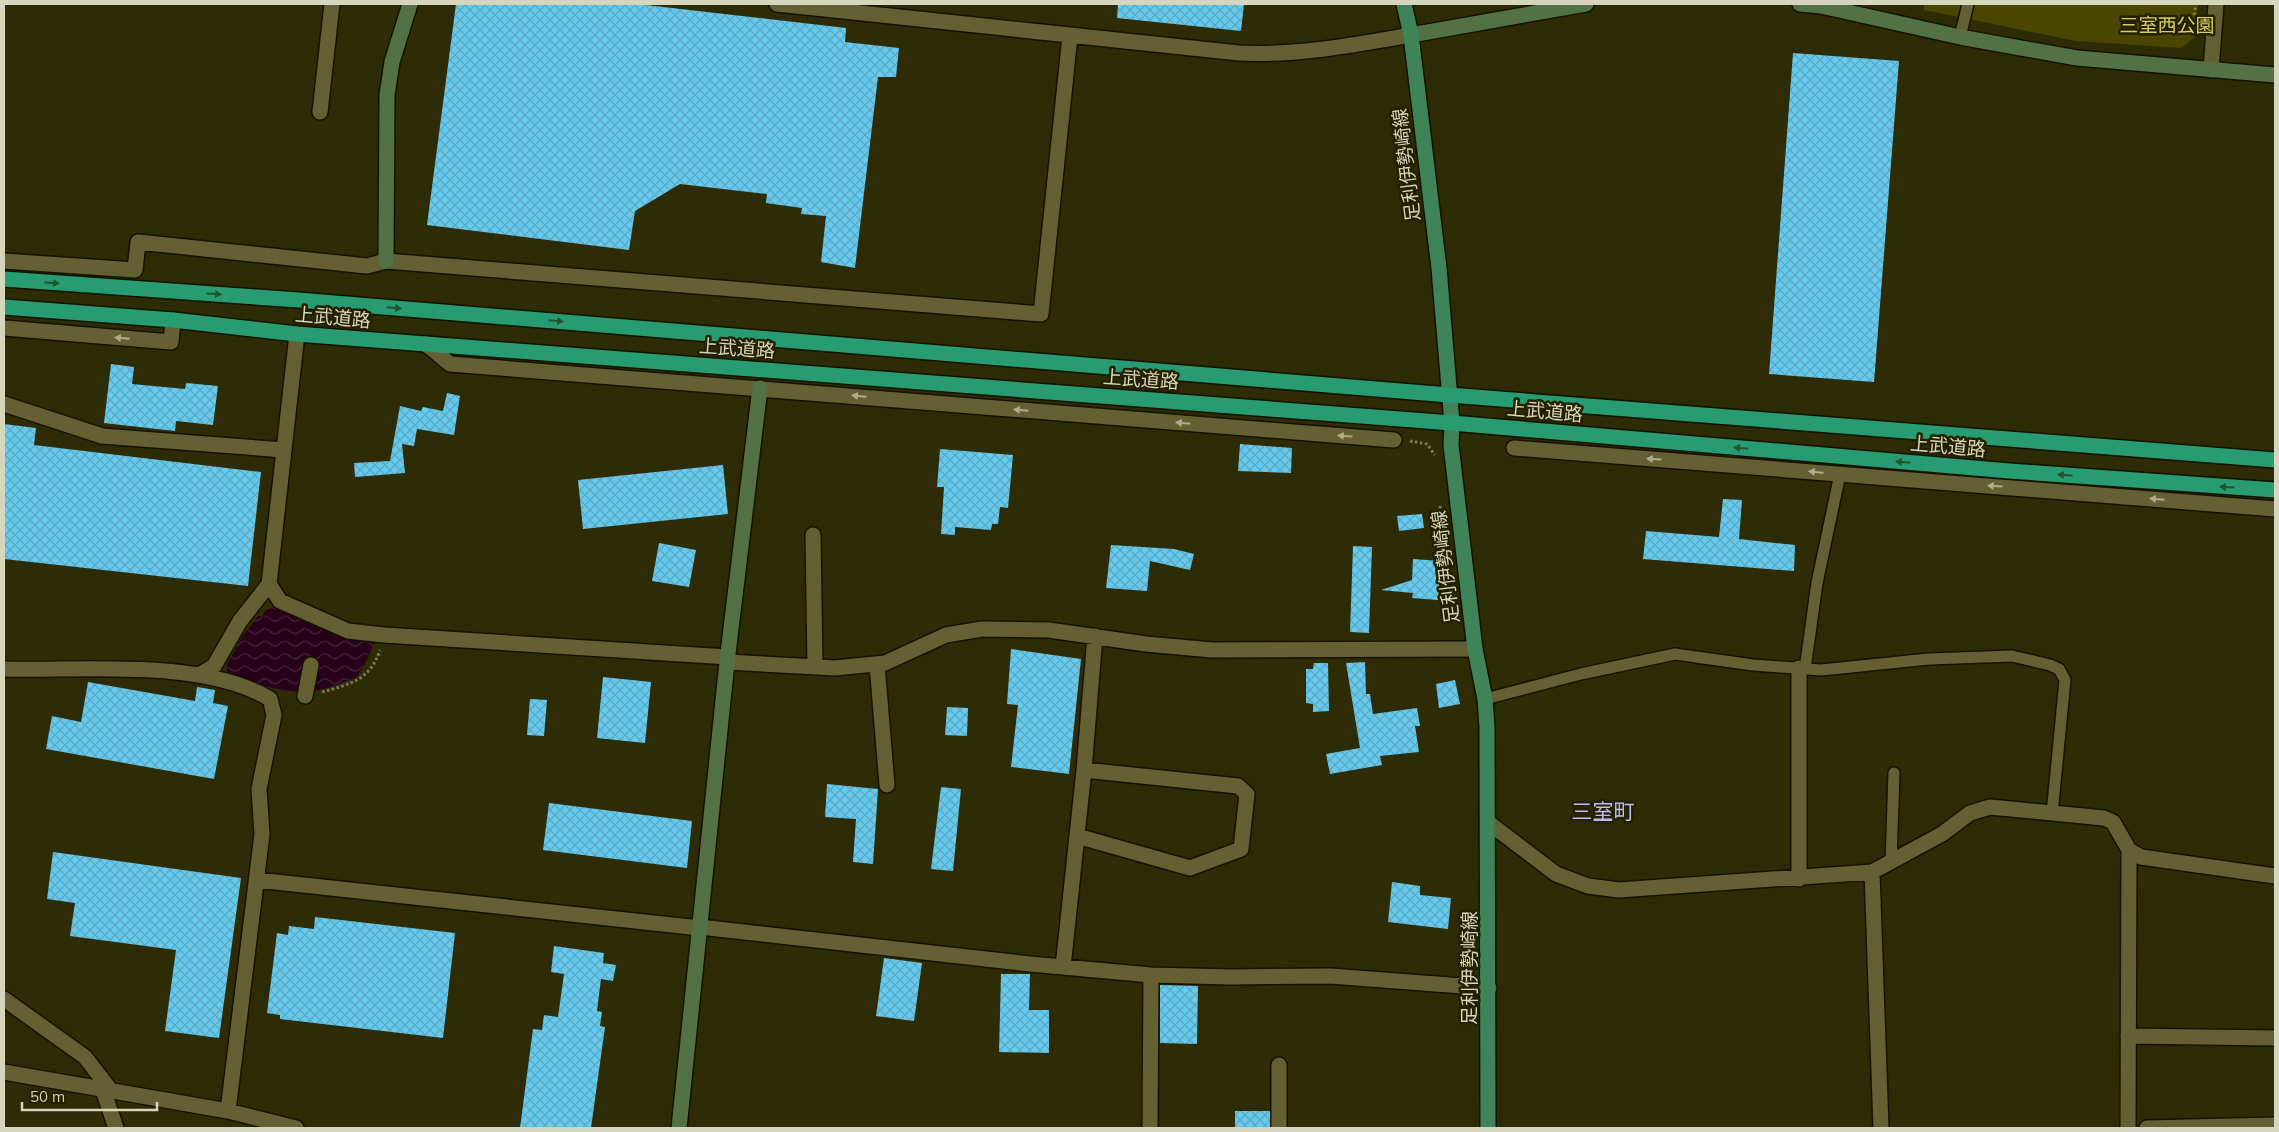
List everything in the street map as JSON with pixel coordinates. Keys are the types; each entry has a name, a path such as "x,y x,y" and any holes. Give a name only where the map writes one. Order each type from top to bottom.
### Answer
{"highway":[{"name":"上武道路","path":"4,279 298,300 1449,395 2275,460"},
{"name":"上武道路","path":"4,308 173,320 297,334 1262,408 2009,471 2275,490"}],"main road":[{"name":"足利伊勢崎線","path":"1404,4 1411,35 1439,268 1452,423 1452,445 1475,649 1485,699 1489,823 1488,1128"}],"street":[{"path":"320,112 332,4"},
{"path":"386,261 387,95 392,62 410,4"},
{"path":"778,4 847,8 1070,36 1239,54 1274,55 1321,50 1586,4"},
{"path":"1800,4 1820,6 1960,37 2077,58 2275,75"},
{"path":"2211,70 2216,4"},
{"path":"4,261 135,270 138,242 367,266 386,261 1042,314 1070,36"},
{"path":"4,328 171,342 173,320"},
{"path":"201,674 214,666 240,621 269,584 297,334"},
{"path":"426,344 450,364 1398,440"},
{"path":"679,1128 727,659 760,388"},
{"path":"4,404 102,436 284,450"},
{"path":"1232,428 1262,408"},
{"path":"1663,441 1688,461"},
{"path":"1514,448 2275,509"},
{"path":"813,536 815,667"},
{"path":"269,584 280,601 348,631 815,667 835,668 885,663 946,635 982,629 1050,630 1146,644 1212,650 1475,649"},
{"path":"1063,967 1084,770 1095,636"},
{"path":"877,664 887,785"},
{"path":"305,696 312,665"},
{"path":"1799,879 1802,668"},
{"path":"4,669 104,669 201,674 270,699 274,715 259,789 262,834 228,1111"},
{"path":"1077,836 1190,868 1241,849 1246,794 1238,786 1084,770"},
{"path":"1489,823 1556,874 1588,886 1619,890 1799,879 1872,872 1891,863 1980,809 1990,807 2104,818 2114,822 2129,850 2128,1128"},
{"path":"2129,850 2141,857 2275,876"},
{"path":"1872,872 1881,1128"},
{"path":"257,880 1063,967 1151,974 1230,977 1330,976 1489,988"},
{"path":"1150,1128 1151,974"},
{"path":"4,999 85,1057 108,1091 116,1128"},
{"path":"2128,1036 2275,1038"},
{"path":"1278,1065 1279,1128"},
{"path":"4,1072 228,1111 280,1126"},
{"path":"2147,1128 2275,1125"}],"lane":[{"path":"1960,37 1968,4"},
{"path":"1802,668 1817,583 1840,474"},
{"path":"1485,699 1581,674 1675,654 1753,665 1821,670 1929,659 2012,656 2050,665 2058,669 2065,680 2052,814"},
{"path":"1891,863 1894,773"}],"path":[{"path":"2194,15 2196,4"},
{"path":"1398,440 1427,444 1435,453 1436,462"},
{"path":"1439,498 1448,572"},
{"path":"305,696 336,688 368,674 376,664 384,635"}],"green space":[{"name":"三室西公園","path":"1924,4 2198,4 2195,37 2181,48 2076,41 1924,10"}],"water":[{"path":"277,606 374,641 369,656 357,677 335,686 301,692 269,687 228,674 226,666 242,637 258,616 262,616 266,610"}],"building":[{"path":"456,4 637,4 846,28 845,42 899,48 896,77 878,77 855,268 821,262 826,216 801,214 802,208 766,203 767,194 680,184 635,211 629,250 427,225"},
{"path":"1118,4 1244,4 1241,31 1117,18"},
{"path":"1793,53 1899,61 1874,382 1769,374"},
{"path":"111,364 134,367 132,384 185,389 186,383 218,386 213,425 176,421 175,431 104,423"},
{"path":"447,393 460,396 454,435 417,429 414,446 402,444 405,473 355,477 354,463 390,461 400,406 421,411 423,407 443,411"},
{"path":"4,424 36,428 34,445 261,472 248,586 4,559"},
{"path":"1240,444 1292,448 1291,473 1238,471"},
{"path":"940,449 1013,455 1008,508 1000,507 998,524 992,524 991,530 955,527 955,535 941,534 944,487 937,487"},
{"path":"723,465 728,514 583,529 578,480"},
{"path":"1723,499 1742,500 1739,539 1795,545 1794,571 1643,559 1646,531 1719,537"},
{"path":"1422,514 1424,528 1399,531 1397,516"},
{"path":"659,543 696,550 689,587 652,581"},
{"path":"1111,545 1174,549 1194,554 1190,570 1150,561 1147,591 1106,588"},
{"path":"1353,546 1372,547 1369,633 1350,632"},
{"path":"1413,559 1441,561 1438,600 1412,598 1413,593 1381,590 1412,580"},
{"path":"1011,649 1081,659 1069,774 1011,767 1018,705 1007,704"},
{"path":"1365,662 1366,694 1370,694 1373,714 1417,708 1420,726 1415,726 1419,752 1380,756 1382,765 1330,774 1326,754 1360,748 1346,663"},
{"path":"1314,663 1328,663 1329,711 1313,712 1313,704 1306,703 1306,669 1313,669"},
{"path":"603,677 651,682 645,743 597,738"},
{"path":"1455,680 1460,704 1439,708 1436,684"},
{"path":"88,682 195,701 197,687 215,690 213,703 228,706 214,779 46,749 52,716 81,722"},
{"path":"530,699 547,700 544,736 527,735"},
{"path":"947,707 968,708 967,736 945,735"},
{"path":"827,784 878,789 873,864 853,862 856,819 825,817"},
{"path":"941,787 961,789 953,871 931,869"},
{"path":"549,803 692,821 687,868 543,850"},
{"path":"53,852 241,878 219,1038 165,1031 176,950 70,936 75,903 47,899"},
{"path":"1392,882 1420,886 1420,895 1451,898 1448,929 1388,922"},
{"path":"315,917 455,933 443,1038 280,1019 280,1015 267,1013 277,933 288,935 289,926 314,929"},
{"path":"554,946 604,953 603,963 616,965 613,981 601,979 597,1011 602,1012 600,1026 605,1027 591,1128 520,1128 533,1029 542,1030 544,1015 558,1017 564,974 551,972"},
{"path":"884,958 922,963 914,1021 876,1016"},
{"path":"1001,974 1030,974 1029,1010 1049,1010 1049,1053 999,1052"},
{"path":"1160,985 1198,986 1197,1044 1160,1043"},
{"path":"1235,1111 1270,1111 1270,1128 1235,1128"}],"district":[{"name":"三室町","path":"1603,811"}]}
